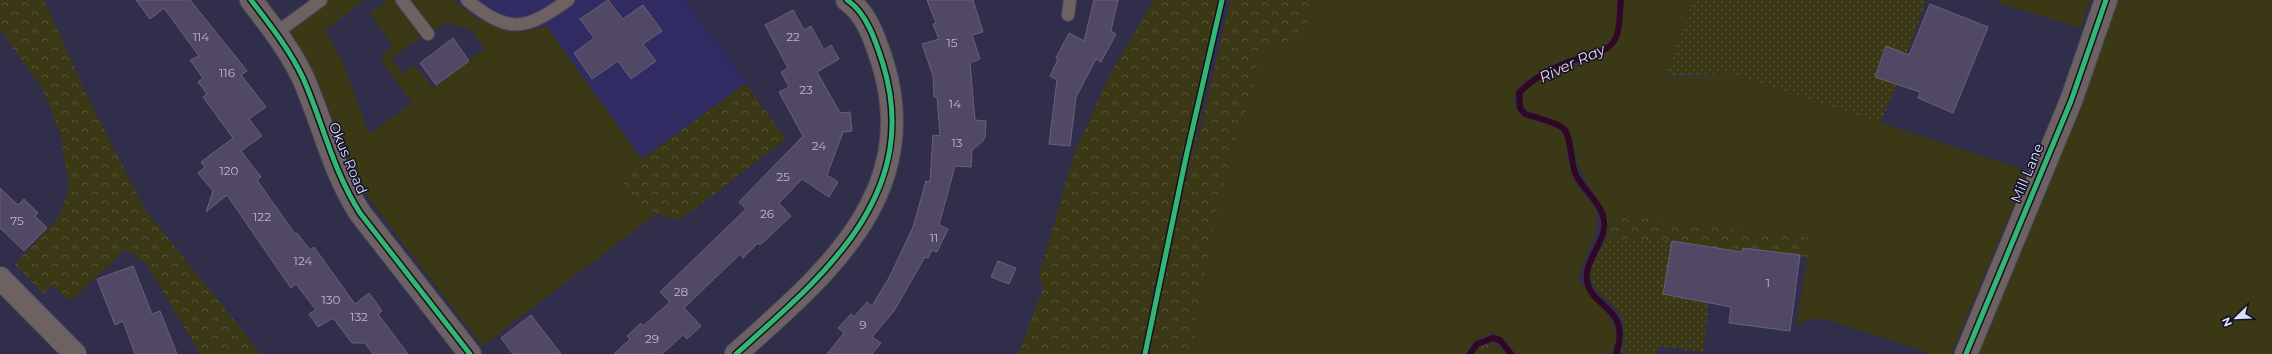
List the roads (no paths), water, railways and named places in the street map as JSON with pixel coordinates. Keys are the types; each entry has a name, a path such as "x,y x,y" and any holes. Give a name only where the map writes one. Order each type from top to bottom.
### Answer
{"street":[{"name":"Okus Road","path":"251,0 276,33 303,78 339,175 348,194 360,213 470,354"},
{"name":"Mill Lane","path":"1966,354 1989,281 2070,101 2106,0"},
{"path":"736,354 821,275 845,246 869,210 883,179 891,144 893,110 879,52 860,4"},
{"path":"0,278 75,354"}],"lane":[{"path":"276,33 321,0"},
{"path":"402,0 428,34"},
{"path":"467,0 485,15 504,24 516,25 541,18 568,0"},
{"path":"1068,14 1070,0"}],"waterway":[{"name":"River Ray","path":"1616,354 1620,338 1619,326 1615,317 1590,290 1587,281 1588,267 1603,235 1604,220 1602,213 1594,199 1575,173 1570,143 1564,129 1551,122 1525,114 1520,108 1519,93 1531,82 1554,68 1605,50 1613,42 1618,33 1621,0"},
{"name":"River Ray","path":"1470,354 1477,344 1493,338 1500,340 1511,354"}]}
